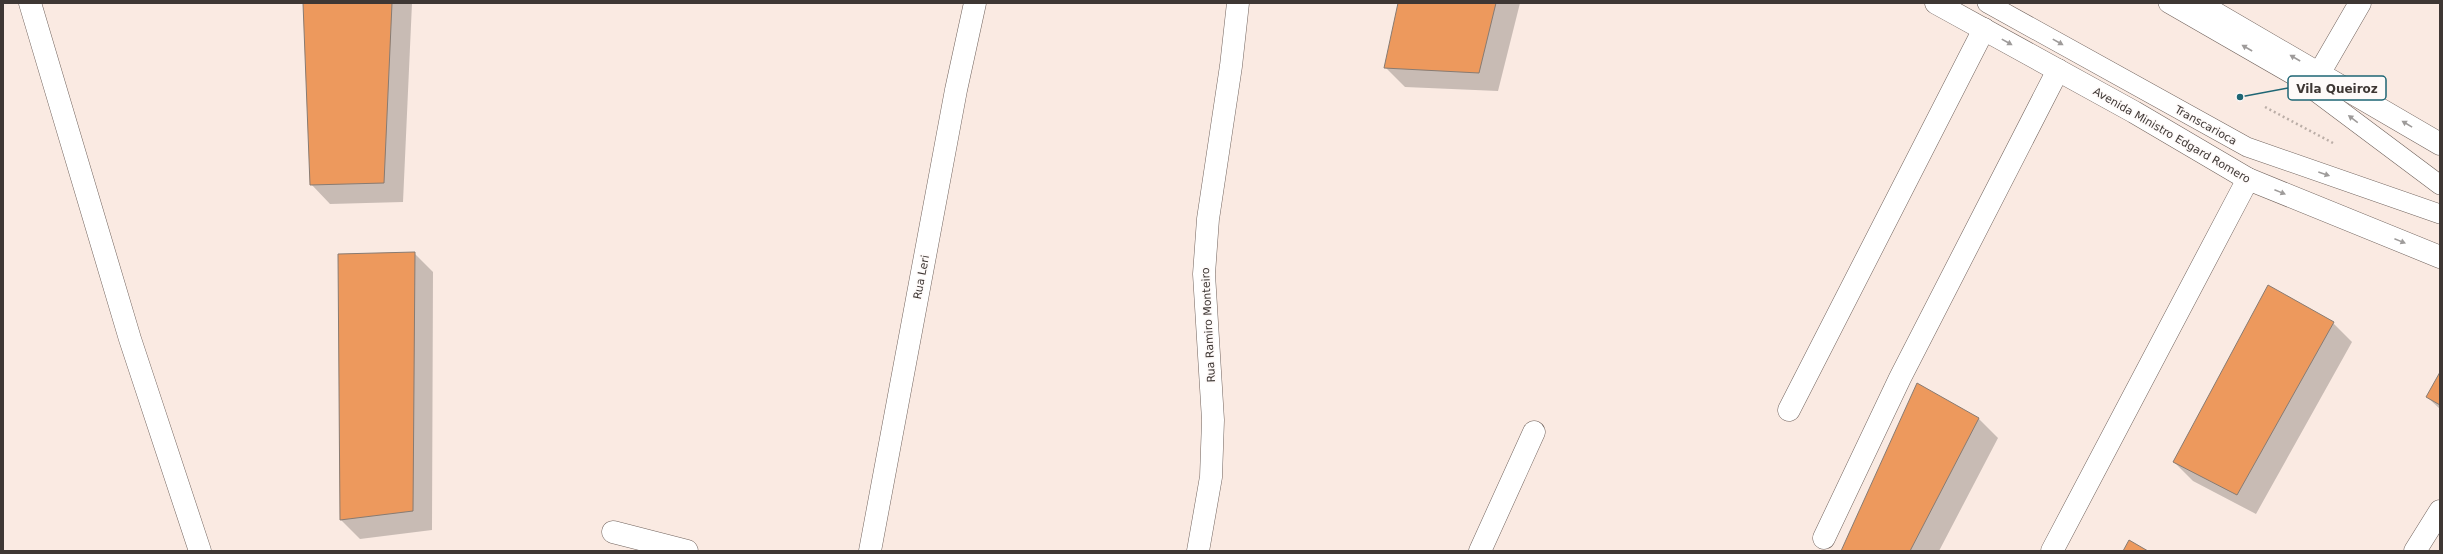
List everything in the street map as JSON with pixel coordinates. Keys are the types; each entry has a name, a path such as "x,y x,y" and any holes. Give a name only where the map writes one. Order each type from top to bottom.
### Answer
{"street":[{"path":"30,3 130,339 200,551"},
{"name":"Rua Leri","path":"870,551 956,90 975,3"},
{"name":"Rua Ramiro Monteiro","path":"1198,551 1211,477 1213,420 1204,274 1208,219 1231,66 1238,3"},
{"name":"Avenida Ministro Edgard Romero","path":"1936,3 2058,70 2248,179 2440,257"},
{"path":"2198,3 2320,72 2440,144"},
{"path":"2320,72 2360,3"},
{"path":"1789,410 1984,29"},
{"path":"1824,538 1900,378 2058,70"},
{"path":"2052,551 2248,179"},
{"path":"1480,551 1534,432"},
{"path":"2415,551 2440,511"},
{"path":"613,532 688,551"}],"lane":[{"name":"Transcarioca","path":"1987,3 2247,148 2440,214"},
{"path":"2168,3 2293,75 2440,185"}],"building":[{"path":"303,3 392,3 384,183 310,185"},
{"path":"1398,3 1496,3 1479,73 1384,68"},
{"path":"415,252 413,511 340,520 338,254"},
{"path":"2268,285 2334,322 2237,495 2173,462"},
{"path":"2440,372 2440,405 2426,397"},
{"path":"1917,383 1979,418 1910,551 1841,551"},
{"path":"2129,540 2148,551 2123,551"}],"place":[{"name":"Vila Queiroz","path":"2240,97"}]}
